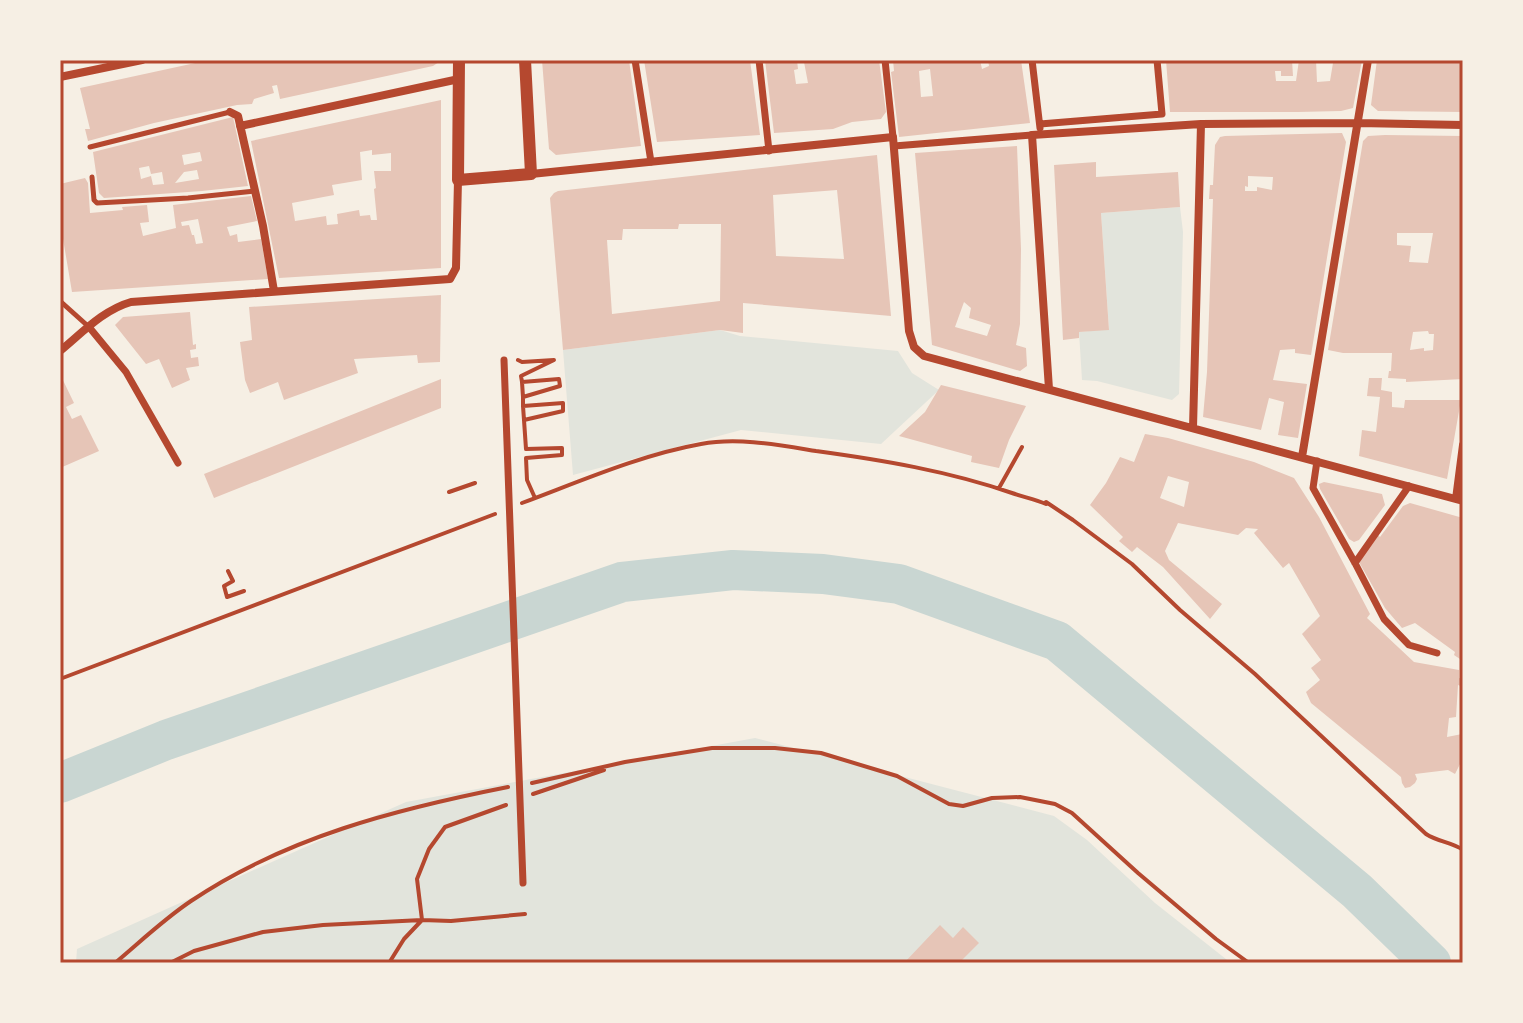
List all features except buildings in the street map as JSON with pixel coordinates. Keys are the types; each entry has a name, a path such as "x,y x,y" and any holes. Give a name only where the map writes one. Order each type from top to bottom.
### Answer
{"street":[{"path":"60,77 142,60"},
{"path":"60,351 117,306 131,302 450,279 456,268 459,60"},
{"path":"525,60 531,174"},
{"path":"635,60 651,162"},
{"path":"759,60 769,151"},
{"path":"885,60 909,331 914,347 924,356 1459,500 1463,445"},
{"path":"1032,60 1040,124 1036,135 1049,389"},
{"path":"1157,60 1163,127"},
{"path":"1302,457 1368,60"},
{"path":"240,126 459,79"},
{"path":"230,112 238,116 274,279 274,291"},
{"path":"1040,124 1162,114"},
{"path":"458,180 769,151 1201,124 1463,125"},
{"path":"1193,428 1201,124"},
{"path":"89,327 126,372 178,463"},
{"path":"504,360 523,883"},
{"path":"1317,461 1313,488 1384,619 1409,645 1437,653"},
{"path":"1355,563 1409,486"}],"lane":[{"path":"90,147 230,112"},
{"path":"92,177 97,203 255,191"},
{"path":"60,301 89,327"}],"path":[{"path":"515,358 522,362 554,360 522,379"},
{"path":"522,362 526,449 562,448 562,455 526,458 527,480 535,498"},
{"path":"522,379 559,379 560,386 523,397"},
{"path":"523,406 563,403 563,411 524,420"},
{"path":"520,504 667,452 704,443 730,442 765,443 948,473 1046,502 1132,564 1426,834 1463,850"},
{"path":"999,488 1022,447"},
{"path":"449,492 475,483"},
{"path":"60,679 505,510"},
{"path":"228,571 233,581 224,586 227,597 244,591"},
{"path":"526,784 625,762 712,748 775,748 821,753 897,776 949,804 963,806 992,798 1020,797 1055,804 1072,813 1216,939 1249,963"},
{"path":"533,794 625,762"},
{"path":"115,963 189,902 270,856 386,815 515,786"},
{"path":"422,920 417,879 429,849 445,827 518,800"},
{"path":"170,963 194,951 263,932 323,925 451,921 525,914"},
{"path":"389,963 404,939 422,920"}],"shaded area":[{"path":"1180,207 1183,232 1179,394 1172,400 1082,380 1079,332 1109,329 1101,213"},
{"path":"720,330 740,336 898,351 912,373 939,390 881,444 741,430 573,475 563,350"},
{"path":"755,738 1054,816 1087,840 1155,903 1231,963 76,963 77,949 406,802"}],"waterway":[{"path":"60,783 166,740 622,582 733,570 823,574 899,584 1057,641 1357,891 1431,963"}]}
